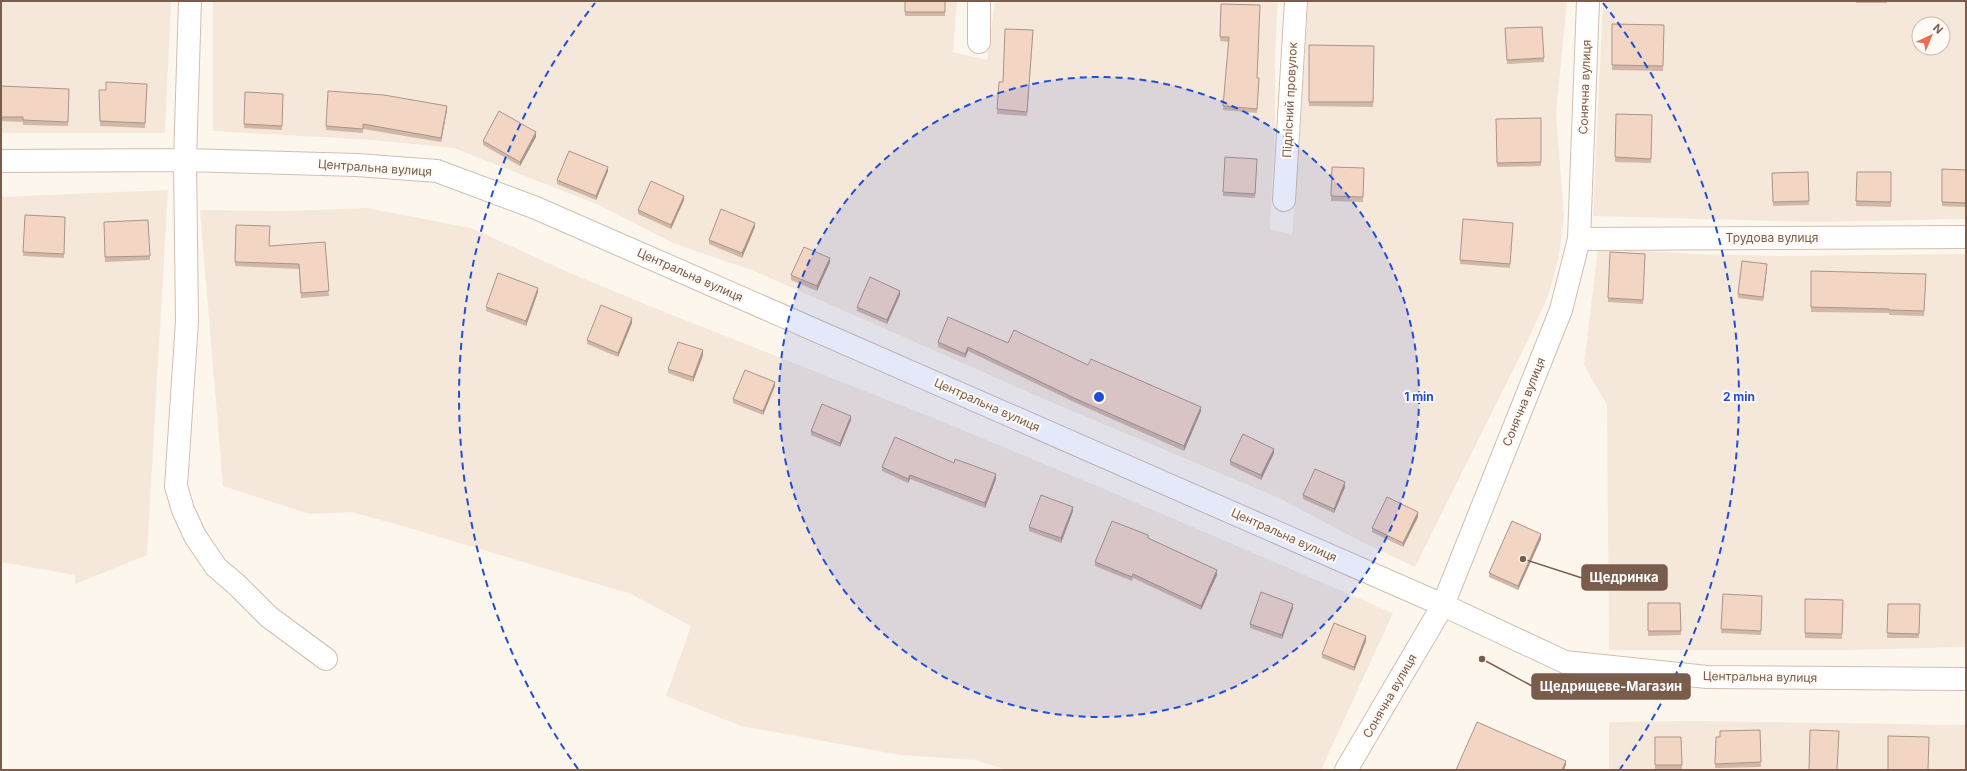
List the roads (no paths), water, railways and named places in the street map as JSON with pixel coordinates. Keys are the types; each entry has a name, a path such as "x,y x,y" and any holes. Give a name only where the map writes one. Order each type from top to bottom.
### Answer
{"street":[{"path":"190,1 185,160 187,321 176,486 183,510 195,536 216,567 237,585 269,617 326,659"},
{"path":"979,1 979,42"},
{"name":"Підлісний провулок","path":"1284,200 1296,1"},
{"name":"Сонячна вулиця","path":"1346,770 1442,605 1561,310 1579,239 1588,1"},
{"name":"Центральна вулиця","path":"1,161 185,160 357,165 437,171 536,208 1442,605 1565,662 1707,677 1966,679"},
{"name":"Трудова вулиця","path":"1579,239 1966,236"}],"place":[{"name":"Щедринка","path":"1523,559"},
{"name":"Щедрищеве-Магазин","path":"1482,659"}]}
